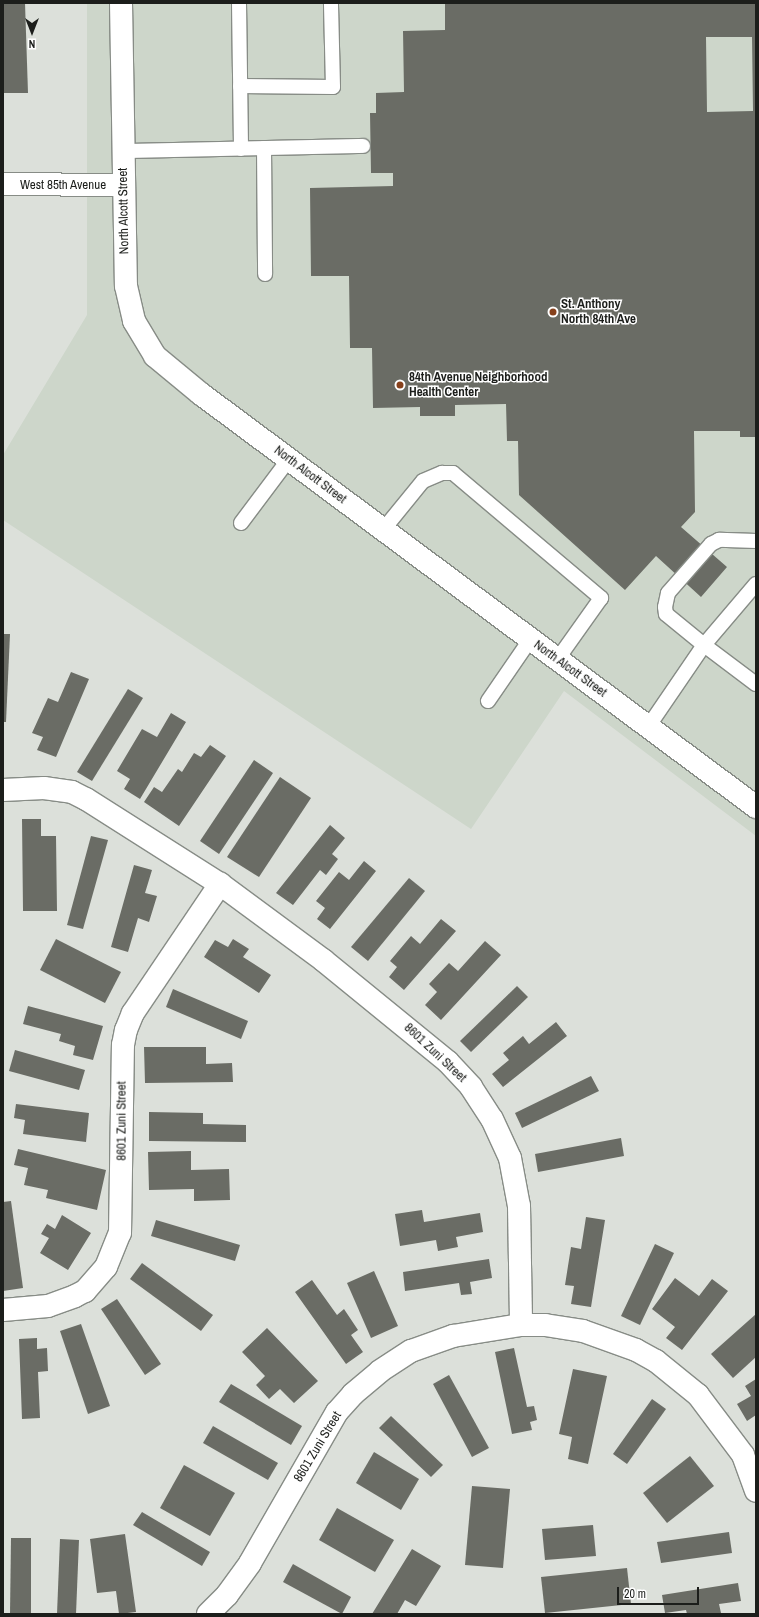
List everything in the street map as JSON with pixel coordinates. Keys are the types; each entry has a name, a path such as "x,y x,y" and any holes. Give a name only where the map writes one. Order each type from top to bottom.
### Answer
{"street":[{"name":"North Alcott Street","path":"121,3 123,185 126,286 134,321 156,356 383,530 756,807"},
{"name":"West 85th Avenue","path":"3,184 123,185"},
{"name":"8601 Zuni Street","path":"3,790 44,788 72,792 220,884 403,1023 448,1062 471,1087 492,1119 510,1158 519,1206 521,1325"},
{"name":"8601 Zuni Street","path":"3,1310 48,1306 75,1296 85,1291 106,1266 120,1233 123,1045 126,1030 133,1013 220,884"},
{"name":"8601 Zuni Street","path":"208,1614 227,1595 250,1563 337,1412 353,1394 380,1371 411,1351 453,1336 521,1325 545,1325 583,1331 636,1350 656,1361 698,1395 730,1435 743,1455 756,1491"}],"lane":[{"path":"239,3 241,149"},
{"path":"240,86 333,87 332,3"},
{"path":"123,151 363,146"},
{"path":"264,148 265,274"},
{"path":"242,523 289,459"},
{"path":"383,530 423,481 442,473 453,473 601,598 557,660"},
{"path":"756,540 719,540 711,544 668,593 665,607 666,614 756,684"},
{"path":"648,727 704,644 756,584"},
{"path":"488,701 530,640"}],"shaded area":[{"name":"84th Avenue Neighborhood Health Center","path":"87,3 756,3 756,836 564,691 471,829 3,520 3,455 87,315"}],"building":[{"path":"3,3 25,3 28,93 3,93"},
{"name":"St. Anthony North 84th Ave","path":"445,3 756,3 756,437 740,437 740,431 694,431 695,512 681,527 727,567 701,597 656,556 625,590 519,495 518,441 507,441 506,404 455,405 455,416 420,416 420,407 373,408 372,348 350,348 349,276 311,276 310,188 393,186 393,173 371,173 370,113 376,113 376,93 404,92 403,31 445,30","holes":["706,37 752,37 753,111 707,112"]},
{"path":"3,634 10,634 6,722 3,722"},
{"path":"71,672 89,679 56,757 37,750 43,737 32,733 48,698 58,702"},
{"path":"128,689 143,698 92,781 77,772"},
{"path":"171,713 186,722 140,799 124,789 130,779 117,771 142,729 157,737"},
{"path":"210,745 226,756 179,826 144,802 154,787 162,792 178,769 182,772 194,753 201,757"},
{"path":"254,760 273,773 219,854 200,841"},
{"path":"280,777 311,798 259,877 227,857"},
{"path":"22,819 41,819 41,836 56,836 57,911 23,911"},
{"path":"330,825 345,838 332,854 338,859 326,875 320,870 293,905 276,893"},
{"path":"91,836 108,840 83,929 67,925"},
{"path":"364,861 376,871 330,929 317,919 325,908 316,901 339,872 349,880"},
{"path":"134,865 152,870 145,893 157,896 149,922 138,918 128,952 111,947"},
{"path":"409,878 425,891 368,961 351,947"},
{"path":"441,919 456,931 404,990 389,977 397,967 390,961 411,936 420,944"},
{"path":"56,939 121,972 105,1003 40,970"},
{"path":"233,939 249,949 243,957 271,975 259,993 204,957 215,940 228,947"},
{"path":"485,941 501,955 441,1020 425,1005 437,992 429,984 449,963 458,971"},
{"path":"517,986 528,997 471,1052 460,1041"},
{"path":"173,989 248,1021 241,1039 166,1007"},
{"path":"28,1006 103,1026 93,1060 73,1055 75,1046 59,1041 61,1034 23,1024"},
{"path":"556,1022 567,1036 503,1087 492,1074 509,1060 503,1053 523,1036 529,1044"},
{"path":"144,1047 206,1047 206,1064 232,1063 233,1082 145,1083"},
{"path":"15,1050 85,1070 79,1090 9,1071"},
{"path":"591,1076 599,1091 522,1128 515,1113"},
{"path":"16,1104 89,1113 86,1142 23,1134 25,1120 14,1118"},
{"path":"149,1112 203,1113 203,1124 246,1125 246,1142 149,1141"},
{"path":"621,1138 624,1156 538,1172 535,1154"},
{"path":"18,1149 106,1170 97,1210 46,1198 48,1190 24,1185 28,1168 14,1165"},
{"path":"191,1151 191,1170 229,1169 230,1200 194,1201 194,1189 149,1190 148,1152"},
{"path":"11,1201 23,1288 3,1291 3,1202"},
{"path":"422,1210 424,1222 480,1213 483,1232 456,1237 458,1247 438,1251 436,1240 400,1246 395,1214"},
{"path":"62,1215 91,1233 68,1270 40,1253 49,1238 41,1234 47,1224 55,1229"},
{"path":"586,1217 605,1220 591,1307 571,1304 574,1286 565,1285 571,1247 581,1249"},
{"path":"156,1220 240,1245 235,1261 151,1236"},
{"path":"655,1244 674,1253 640,1325 621,1316"},
{"path":"489,1259 492,1278 470,1282 472,1294 461,1295 459,1283 405,1291 403,1272"},
{"path":"142,1263 213,1315 201,1331 130,1279"},
{"path":"374,1271 398,1326 371,1338 347,1283"},
{"path":"675,1278 699,1296 712,1279 728,1291 682,1350 666,1338 675,1327 652,1309"},
{"path":"312,1280 337,1315 344,1309 358,1330 351,1335 363,1352 346,1364 295,1292"},
{"path":"117,1299 161,1364 145,1375 101,1309"},
{"path":"756,1314 756,1357 733,1378 711,1354"},
{"path":"81,1324 110,1406 88,1414 60,1331"},
{"path":"267,1328 318,1381 294,1403 280,1389 269,1399 256,1385 265,1376 242,1352"},
{"path":"37,1338 37,1349 47,1348 48,1371 38,1372 40,1418 22,1419 19,1339"},
{"path":"514,1348 527,1407 534,1406 537,1420 530,1422 532,1430 512,1434 495,1352"},
{"path":"573,1369 607,1376 588,1464 568,1459 572,1437 559,1434"},
{"path":"449,1375 489,1448 472,1457 433,1384"},
{"path":"756,1379 756,1415 747,1421 737,1404 751,1396 745,1386"},
{"path":"231,1384 302,1426 291,1445 219,1402"},
{"path":"652,1399 666,1409 627,1464 613,1454"},
{"path":"391,1416 443,1465 431,1477 379,1428"},
{"path":"213,1426 278,1463 268,1480 203,1443"},
{"path":"374,1452 419,1479 401,1510 356,1483"},
{"path":"690,1456 714,1486 667,1523 643,1493"},
{"path":"184,1465 235,1493 210,1536 160,1508"},
{"path":"472,1486 510,1489 503,1568 465,1565"},
{"path":"337,1508 394,1540 375,1572 319,1540"},
{"path":"142,1512 210,1552 202,1566 133,1525"},
{"path":"593,1525 596,1556 545,1560 542,1529"},
{"path":"729,1532 732,1553 661,1563 657,1542"},
{"path":"125,1534 136,1612 119,1614 116,1591 97,1593 90,1539"},
{"path":"11,1538 31,1538 31,1614 10,1614"},
{"path":"60,1539 79,1540 76,1614 57,1614"},
{"path":"412,1549 441,1566 416,1606 405,1600 397,1614 372,1614"},
{"path":"293,1564 351,1597 342,1614 283,1582"},
{"path":"627,1568 631,1604 545,1613 541,1577"},
{"path":"738,1583 741,1601 719,1604 721,1613 687,1614 686,1610 665,1613 662,1595"}],"place":[{"name":"St. Anthony North 84th Ave","path":"553,312"},
{"name":"84th Avenue Neighborhood Health Center","path":"400,385"}]}
